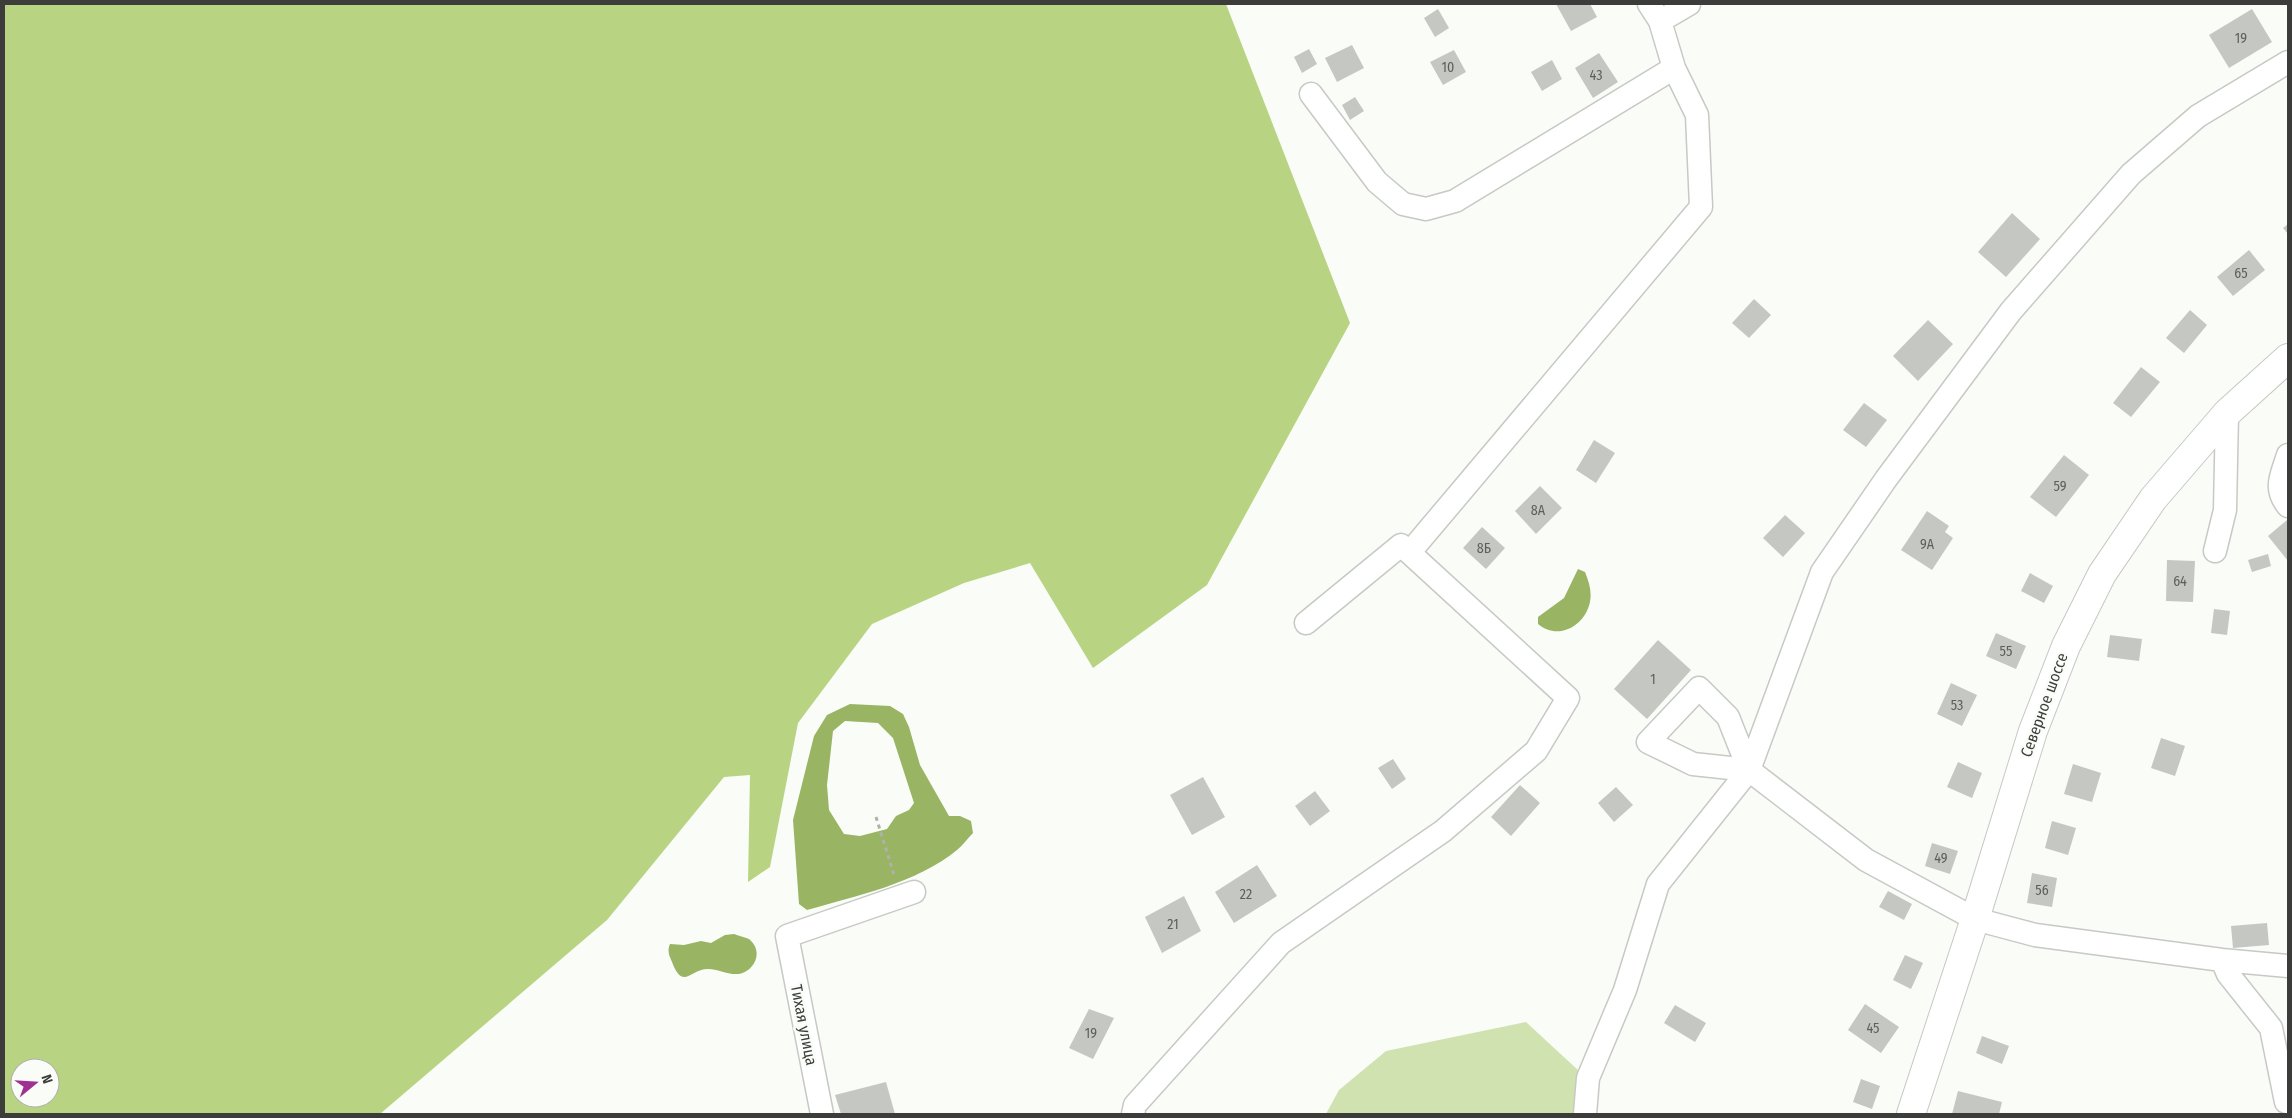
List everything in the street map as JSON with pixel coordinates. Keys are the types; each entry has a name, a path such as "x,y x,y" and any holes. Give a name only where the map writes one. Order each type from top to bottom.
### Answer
{"main road":[{"name":"Северное шоссе","path":"1911,1114 1975,919 2033,731 2066,646 2102,574 2153,499 2227,413 2288,358"}],"street":[{"path":"1410,552 1701,207 1696,115 1674,68 1655,12 1689,4"},
{"path":"1586,1114 1588,1078 1625,990 1658,884 1750,770 1822,572 1886,479 2011,310 2131,174 2198,116 2288,62"},
{"path":"1311,94 1376,182 1403,204 1426,209 1454,201 1674,68"},
{"path":"2215,551 2225,510 2227,413"},
{"path":"2288,455 2280,480 2280,497 2288,506"},
{"path":"1133,1114 1135,1105 1281,943 1443,831 1536,751 1568,698 1401,544 1306,623"},
{"path":"1750,770 1866,860 1975,919 2035,935 2222,960 2288,966"},
{"name":"Тихая улица","path":"822,1114 787,936 907,895"},
{"path":"2222,960 2228,974 2271,1028 2286,1102 2288,1102"}],"path":[{"path":"876,817 907,895"}],"shaded area":[{"path":"4,4 1226,4 1350,323 1207,585 1093,668 1030,563 964,583 872,624 798,723 770,867 748,882 750,775 724,777 607,920 380,1114 4,1114"},
{"path":"1578,569 1585,572 1590,587 1591,598 1583,618 1577,624 1562,631 1546,629 1538,624 1538,617 1564,598"},
{"path":"850,704 890,706 903,714 909,727 920,765 949,816 960,816 971,821 973,833 957,850 924,871 905,880 865,894 807,910 799,904 793,820 814,736 827,715","holes":["845,721 878,723 893,738 914,803 909,810 896,816 887,829 860,836 844,834 829,810 827,785 833,731"]},
{"path":"734,934 749,939 756,949 756,960 745,972 735,974 708,969 683,977 676,971 669,953 670,944 684,945 701,941 711,943 725,935"},
{"path":"1526,1022 1579,1071 1576,1114 1326,1114 1339,1090 1386,1051"}],"building":[{"path":"1556,4 1590,4 1597,17 1571,31"},
{"path":"1438,9 1449,28 1435,37 1424,18"},
{"path":"2252,9 2272,42 2229,68 2209,35"},
{"path":"1352,45 1364,68 1337,82 1325,58"},
{"path":"1309,49 1317,64 1302,73 1294,57"},
{"path":"1454,50 1466,72 1443,85 1430,62"},
{"path":"1599,53 1618,82 1593,98 1575,68"},
{"path":"1552,60 1562,79 1542,91 1531,72"},
{"path":"1355,97 1364,111 1350,120 1342,105"},
{"path":"2012,213 2040,239 2006,277 1978,252"},
{"path":"2288,224 2288,234 2283,228"},
{"path":"2249,250 2265,270 2233,296 2217,277"},
{"path":"1754,299 1771,315 1749,338 1732,323"},
{"path":"2190,310 2207,325 2184,353 2166,338"},
{"path":"1928,320 1953,344 1918,381 1893,356"},
{"path":"2141,367 2160,382 2131,417 2113,403"},
{"path":"1864,403 1887,420 1866,447 1843,430"},
{"path":"1594,440 1615,453 1596,483 1576,470"},
{"path":"2064,455 2089,475 2056,517 2030,497"},
{"path":"1540,486 1562,508 1536,534 1515,511"},
{"path":"1927,511 1949,526 1945,532 1953,538 1932,570 1901,550"},
{"path":"1785,515 1805,533 1783,557 1763,538"},
{"path":"2288,521 2288,561 2268,536"},
{"path":"1482,527 1505,548 1486,569 1463,548"},
{"path":"2268,554 2271,566 2252,572 2248,560"},
{"path":"2167,560 2195,561 2193,602 2166,601"},
{"path":"2030,573 2053,586 2044,603 2021,591"},
{"path":"2214,609 2230,611 2227,635 2211,633"},
{"path":"1996,633 2026,646 2016,669 1986,656"},
{"path":"2110,635 2142,639 2139,661 2107,657"},
{"path":"1658,640 1691,670 1647,719 1614,689"},
{"path":"1951,683 1977,695 1962,726 1937,714"},
{"path":"2161,738 2185,746 2175,776 2151,768"},
{"path":"1393,759 1406,779 1392,789 1378,768"},
{"path":"1958,762 1982,773 1972,798 1947,787"},
{"path":"2073,764 2101,773 2092,802 2064,794"},
{"path":"1203,777 1225,817 1192,835 1170,795"},
{"path":"1520,785 1540,803 1511,836 1491,817"},
{"path":"1616,787 1633,805 1614,822 1598,803"},
{"path":"1315,791 1330,811 1310,826 1295,806"},
{"path":"2052,821 2076,828 2068,855 2045,848"},
{"path":"1932,843 1958,851 1950,874 1925,866"},
{"path":"1257,865 1277,896 1234,923 1215,892"},
{"path":"2032,873 2057,878 2052,907 2027,903"},
{"path":"1888,891 1912,904 1904,920 1879,907"},
{"path":"1184,896 1201,931 1162,953 1145,917"},
{"path":"2267,923 2269,945 2233,948 2231,926"},
{"path":"1905,955 1923,963 1911,989 1893,980"},
{"path":"1865,1004 1899,1027 1881,1053 1848,1030"},
{"path":"1675,1005 1706,1023 1695,1042 1664,1023"},
{"path":"1089,1009 1114,1018 1093,1059 1069,1048"},
{"path":"1982,1036 2009,1046 2002,1064 1976,1053"},
{"path":"1861,1079 1880,1086 1872,1109 1853,1102"},
{"path":"886,1082 895,1114 841,1114 835,1095"},
{"path":"1958,1091 2002,1102 1999,1114 1952,1114"}]}
